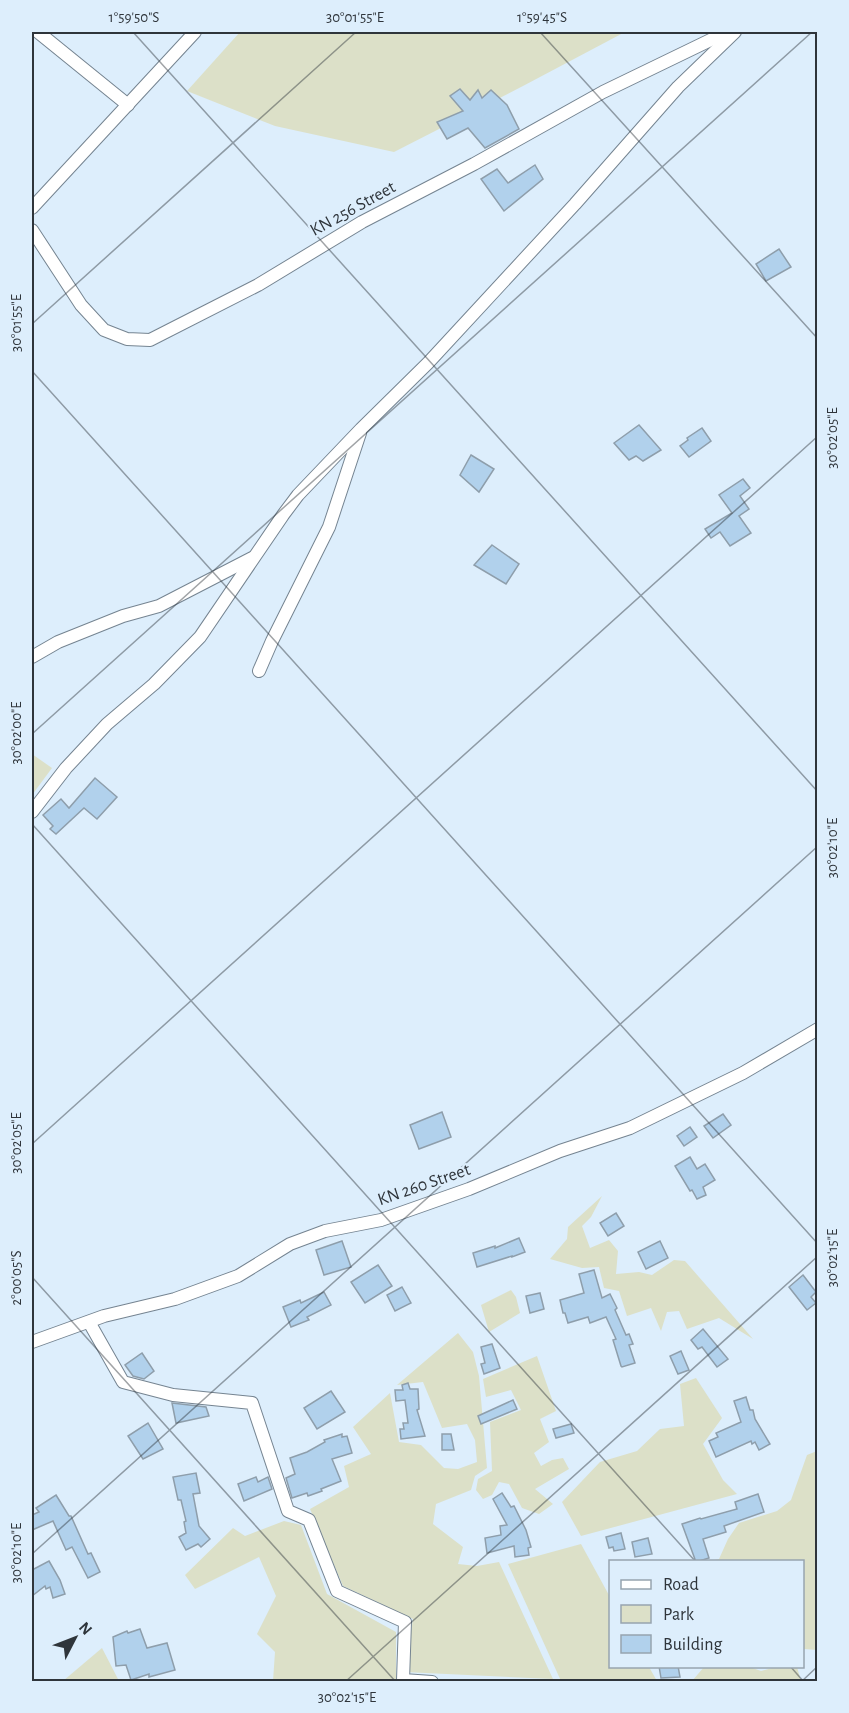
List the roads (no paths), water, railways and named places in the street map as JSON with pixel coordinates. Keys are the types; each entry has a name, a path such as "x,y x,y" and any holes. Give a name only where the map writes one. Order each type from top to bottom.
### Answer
{"street":[{"path":"38,32 128,105"},
{"path":"32,208 195,32"},
{"name":"KN 256 Street","path":"32,230 81,305 104,330 127,339 150,340 258,285 362,222 474,164 603,92 727,32"},
{"path":"32,812 66,768 107,724 154,684 200,637 298,495 429,363 575,204 678,87 735,32"},
{"path":"259,671 329,527 361,429"},
{"path":"32,657 58,642 123,616 159,606 254,557"},
{"name":"KN 260 Street","path":"32,1342 104,1316 175,1299 238,1276 290,1244 325,1231 381,1220 470,1189 560,1151 630,1128 743,1073 818,1029"},
{"path":"89,1322 123,1382 173,1395 252,1403 288,1511 309,1520 337,1591 405,1622 403,1680 432,1682"}]}
